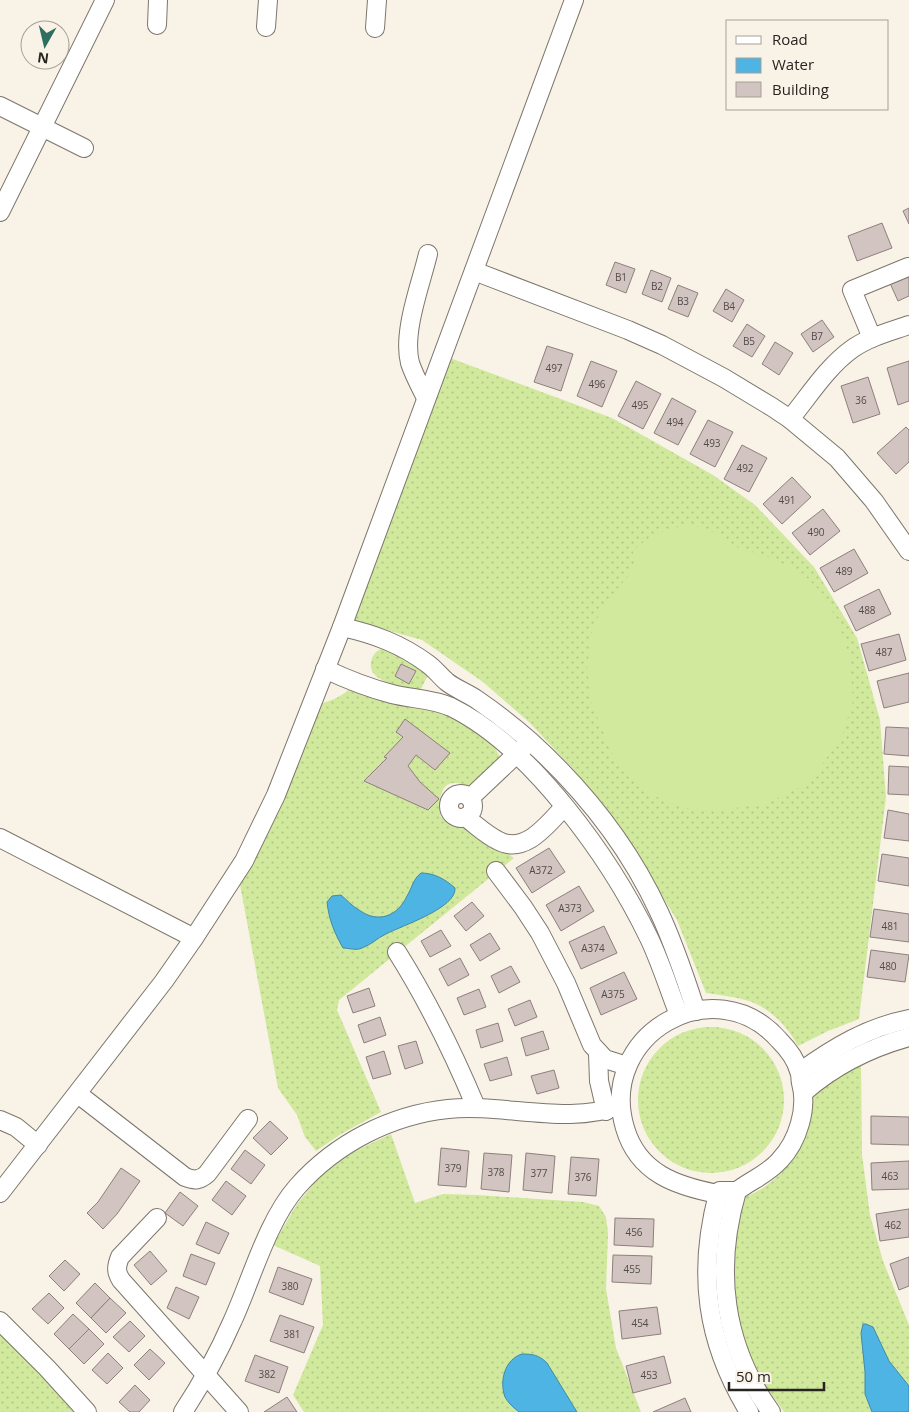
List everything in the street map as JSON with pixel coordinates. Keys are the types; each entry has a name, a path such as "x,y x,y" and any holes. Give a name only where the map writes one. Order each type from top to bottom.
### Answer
{"street":[{"path":"0,212 105,0"},
{"path":"157,25 158,0"},
{"path":"266,28 268,0"},
{"path":"376,28 377,0"},
{"path":"0,1193 38,1145 87,1101 244,861 272,803 342,627 574,0"},
{"path":"0,106 84,148"},
{"path":"426,398 410,361 408,341 416,298 428,254"},
{"path":"872,338 852,290 908,267"},
{"path":"474,271 628,330 662,345 724,378 790,419 837,458 874,500 909,551"},
{"path":"790,419 823,378 851,350 872,338 909,325"},
{"path":"342,627 366,632 410,651 430,665 448,682 477,700 530,741 568,779 603,820 633,864 659,911 680,960 687,1013"},
{"path":"325,669 346,679 391,694 438,702 451,707 484,726 516,754 544,782 597,850 624,891 687,1013"},
{"path":"438,702 448,682"},
{"path":"530,741 470,798 462,794 453,797 450,800 449,806 453,815 465,817 497,841 508,845 517,845 526,842 536,835 564,808"},
{"path":"0,838 194,938"},
{"path":"496,871 523,906 540,933 566,983 592,1045 598,1054 610,1061 627,1066"},
{"path":"397,952 444,1034 476,1107"},
{"path":"613,1108 621,1092 627,1066 636,1050 657,1027 687,1013 713,1010 726,1011 752,1019 764,1026 779,1040 800,1072 804,1092 801,1120 790,1147 771,1169 737,1191 720,1191 712,1216 707,1254 706,1284 713,1330 727,1373 748,1412"},
{"path":"800,1072 819,1058 853,1039 882,1027 909,1019"},
{"path":"804,1092 833,1069 850,1059 889,1042 909,1037"},
{"path":"598,1054 599,1081 639,1156 648,1166 670,1181 718,1194"},
{"path":"87,1101 185,1178 193,1180 201,1179 207,1174 248,1119"},
{"path":"184,1412 207,1375 277,1218 297,1187 340,1148 368,1132 393,1121 449,1109 476,1107 570,1114 613,1108"},
{"path":"0,1120 16,1127 38,1145"},
{"path":"737,1191 731,1212 725,1248 724,1278 726,1300 735,1342 743,1363 752,1383 771,1412"},
{"path":"156,1218 120,1257 116,1272 121,1280 239,1412"},
{"path":"0,1321 87,1412"}],"green space":[{"path":"450,358 612,418 713,475 755,505 814,567 857,638 880,720 886,797 859,1019 828,1031 798,1046 784,1025 764,1008 749,1001 706,993 677,920 628,842 573,769 529,722 483,682 422,640 354,621"},
{"path":"683,526 702,527 717,534 733,546 765,556 800,571 823,594 838,622 850,658 853,701 842,736 809,783 767,803 722,810 683,808 645,792 611,752 592,704 587,669 593,624 629,575 634,565 633,551 656,534"},
{"path":"387,647 396,649 428,675 420,691 388,683 375,675 371,669 373,656 381,649"},
{"path":"353,685 406,706 453,714 492,743 500,757 497,761 467,787 455,783 446,786 441,796 440,812 441,817 451,824 467,824 514,858 339,1000 337,1010 381,1112 341,1134 316,1151 305,1137 297,1115 278,1088 238,874 317,705 341,695"},
{"path":"711,1027 739,1033 762,1049 778,1072 784,1100 778,1128 762,1151 739,1167 711,1173 683,1167 660,1151 644,1128 638,1100 644,1072 660,1049 683,1033"},
{"path":"861,1064 862,1155 870,1215 883,1261 909,1325 909,1412 784,1412 765,1385 746,1349 731,1286 734,1200 754,1193 766,1186 792,1160 808,1128 812,1110 813,1089"},
{"path":"391,1134 415,1203 443,1194 583,1202 599,1206 606,1217 608,1233 606,1289 616,1348 641,1412 304,1412 293,1395 323,1325 320,1266 273,1245 297,1204 338,1159"},
{"path":"0,1331 79,1412 0,1412"}],"water":[{"path":"421,873 439,877 455,888 453,895 447,902 427,916 383,936 365,947 357,949 343,948 329,915 327,902 332,896 341,895 354,907 373,917 387,916 398,909 403,903 414,881"},
{"path":"863,1324 873,1327 889,1361 909,1386 909,1412 872,1412 865,1394 861,1333"},
{"path":"522,1354 536,1356 547,1363 577,1412 519,1412 511,1405 503,1391 503,1378 511,1361"}],"building":[{"path":"909,208 909,224 903,211"},
{"path":"882,223 892,248 857,261 848,236"},
{"path":"615,262 635,269 626,293 606,285"},
{"path":"651,270 671,278 662,302 642,294"},
{"path":"909,273 909,296 898,301 889,281"},
{"path":"678,285 698,293 688,317 668,309"},
{"path":"726,289 744,300 732,322 713,311"},
{"path":"822,320 834,337 813,352 801,334"},
{"path":"747,324 765,336 752,357 733,346"},
{"path":"775,342 793,353 779,375 762,364"},
{"path":"547,346 573,354 561,391 534,382"},
{"path":"591,361 617,371 602,407 577,396"},
{"path":"909,361 909,401 898,405 887,368"},
{"path":"868,377 880,414 853,423 841,386"},
{"path":"636,381 661,394 643,429 618,416"},
{"path":"672,398 696,411 678,445 654,433"},
{"path":"708,420 733,432 715,467 690,454"},
{"path":"906,427 909,430 909,462 896,474 877,453"},
{"path":"742,445 767,458 749,492 724,479"},
{"path":"792,477 811,497 782,524 763,504"},
{"path":"823,509 840,531 810,555 792,533"},
{"path":"854,549 868,573 834,592 820,568"},
{"path":"879,589 891,614 856,631 844,606"},
{"path":"899,634 906,660 869,671 861,644"},
{"path":"401,664 416,671 409,684 395,676"},
{"path":"909,673 909,702 884,708 877,681"},
{"path":"405,719 450,753 435,770 416,755 408,766 420,782 439,799 428,810 364,781 387,758 384,757 403,737 396,732"},
{"path":"886,727 909,728 909,756 884,754"},
{"path":"889,766 909,767 909,795 888,794"},
{"path":"888,810 909,814 909,841 884,838"},
{"path":"549,848 565,872 532,893 516,868"},
{"path":"882,854 909,858 909,886 878,881"},
{"path":"579,886 594,911 561,931 546,905"},
{"path":"472,902 484,916 466,931 454,916"},
{"path":"874,909 909,914 909,942 870,937"},
{"path":"604,926 617,953 581,969 569,942"},
{"path":"441,930 451,946 430,957 421,941"},
{"path":"490,933 500,949 480,961 470,945"},
{"path":"871,950 909,955 905,982 867,977"},
{"path":"460,958 469,975 448,986 439,969"},
{"path":"511,966 520,982 499,993 491,976"},
{"path":"624,972 637,999 601,1015 590,988"},
{"path":"369,988 375,1006 353,1013 347,996"},
{"path":"479,989 486,1007 464,1015 457,998"},
{"path":"530,1000 537,1017 515,1026 508,1009"},
{"path":"380,1017 386,1035 364,1043 358,1025"},
{"path":"498,1023 503,1041 481,1048 476,1030"},
{"path":"543,1031 549,1049 526,1056 521,1038"},
{"path":"416,1041 423,1063 405,1069 398,1046"},
{"path":"384,1051 391,1074 373,1079 366,1057"},
{"path":"507,1057 512,1075 490,1081 484,1064"},
{"path":"554,1070 559,1088 537,1094 531,1076"},
{"path":"871,1116 909,1117 909,1145 871,1144"},
{"path":"270,1121 288,1138 271,1155 253,1138"},
{"path":"441,1148 469,1151 466,1187 438,1185"},
{"path":"245,1150 265,1165 251,1184 231,1169"},
{"path":"484,1153 512,1155 509,1192 481,1189"},
{"path":"526,1153 555,1156 552,1193 523,1190"},
{"path":"571,1157 599,1159 596,1196 568,1194"},
{"path":"909,1161 909,1189 872,1190 871,1163"},
{"path":"121,1168 140,1181 117,1214 103,1229 87,1213 98,1202"},
{"path":"226,1181 246,1196 232,1215 212,1200"},
{"path":"180,1192 198,1206 183,1226 165,1213"},
{"path":"909,1209 909,1237 880,1241 876,1214"},
{"path":"615,1218 654,1219 653,1247 614,1245"},
{"path":"206,1222 229,1233 219,1254 196,1244"},
{"path":"150,1251 167,1271 151,1285 134,1265"},
{"path":"191,1254 215,1263 206,1285 183,1276"},
{"path":"613,1255 652,1256 651,1284 612,1282"},
{"path":"909,1257 909,1286 899,1290 890,1264"},
{"path":"65,1260 80,1274 64,1291 49,1276"},
{"path":"278,1267 312,1279 303,1305 269,1292"},
{"path":"95,1283 110,1298 91,1318 76,1303"},
{"path":"176,1287 199,1297 189,1319 167,1308"},
{"path":"49,1293 64,1308 48,1324 32,1309"},
{"path":"110,1298 126,1313 106,1333 91,1318"},
{"path":"657,1307 661,1334 622,1339 619,1311"},
{"path":"73,1314 89,1329 69,1349 54,1334"},
{"path":"280,1315 314,1327 304,1353 270,1341"},
{"path":"130,1321 145,1336 129,1352 113,1337"},
{"path":"89,1329 104,1344 84,1364 69,1349"},
{"path":"150,1349 165,1363 149,1380 134,1365"},
{"path":"108,1353 123,1368 107,1384 92,1370"},
{"path":"255,1355 288,1367 279,1393 245,1381"},
{"path":"664,1356 671,1383 633,1393 626,1366"},
{"path":"135,1385 150,1400 139,1412 130,1412 119,1402"},
{"path":"287,1397 297,1412 264,1412"},
{"path":"685,1398 691,1412 653,1412"}]}
